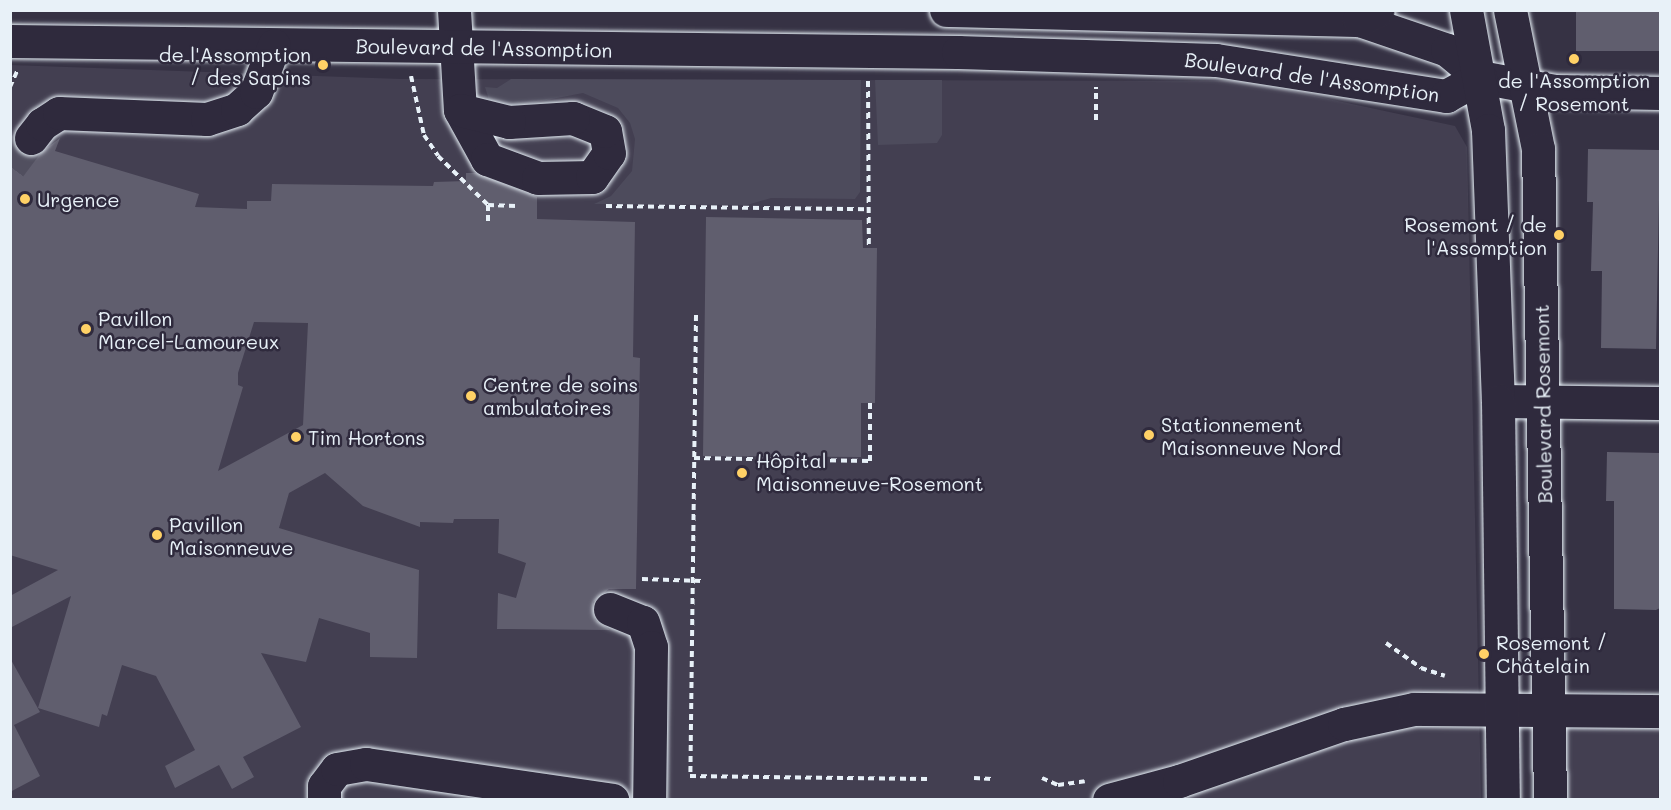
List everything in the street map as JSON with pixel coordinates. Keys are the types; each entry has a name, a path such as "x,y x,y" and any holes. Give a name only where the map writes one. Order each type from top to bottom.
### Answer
{"street":[{"path":"454,10 460,110"},
{"path":"946,10 1369,15 1447,50 1480,77 1528,87 1660,93"},
{"path":"1466,10 1488,130 1498,401 1503,800"},
{"name":"Boulevard Rosemont","path":"1510,10 1528,87 1538,149 1550,800"},
{"path":"958,52 959,11"},
{"path":"31,138 42,123 59,113 207,119 237,109 256,92 274,45"},
{"name":"Boulevard de l'Assomption","path":"15,53 274,45 958,52 1216,60 1446,96 1480,77"},
{"path":"1498,401 1660,403"},
{"path":"610,609 643,622 651,647 649,800"},
{"path":"1109,800 1179,781 1344,723 1414,709 1660,711"},
{"path":"324,800 324,786 337,769 366,764 612,800"}],"path":[{"path":"10,87 15,53"},
{"path":"868,74 870,248"},
{"path":"411,75 424,135 445,164 488,206 524,206"},
{"path":"1096,77 1096,120"},
{"path":"488,206 488,222"},
{"path":"595,206 869,209"},
{"path":"696,315 691,778 927,779"},
{"path":"694,458 870,460 870,403"},
{"path":"642,579 702,581"},
{"path":"1386,643 1421,668 1454,680"},
{"path":"974,778 992,779"}],"shaded area":[{"name":"Hôpital Maisonneuve-Rosemont","path":"11,65 401,79 1244,81 1455,126 1467,147 1481,799 11,800"},
{"path":"511,79 861,80 860,192 855,199 771,198 747,205 594,204 611,196 632,171 635,139 630,123 618,108 583,93 526,104 499,105 489,100 485,87 497,88"},
{"path":"875,80 942,80 942,135 937,143 878,145"},
{"path":"1549,709 1660,711 1658,800 1547,799"}],"building":[{"path":"1576,10 1660,10 1660,51 1576,51"},
{"path":"10,138 19,152 29,157 38,155 60,138 55,151 199,194 195,207 247,209 247,201 271,201 272,184 433,186 434,182 466,181 466,173 476,173 537,197 537,219 635,222 633,357 640,358 636,589 609,589 593,602 595,620 610,630 497,629 498,593 516,598 526,563 498,553 499,519 454,519 453,523 420,522 420,527 363,506 325,473 289,493 279,528 419,570 417,658 370,657 370,633 319,618 306,662 261,653 301,727 243,757 254,777 232,789 219,765 175,788 165,766 195,750 156,676 122,665 107,716 102,714 99,727 38,708 71,596 10,628 10,596 58,570 10,555","holes":["254,322 308,323 303,425 218,471 243,387 238,385 238,373"]},
{"path":"1588,149 1660,150 1656,349 1601,348 1602,271 1591,271 1593,202 1587,202"},
{"path":"706,217 862,220 863,248 877,248 875,403 861,403 861,457 703,456"},
{"path":"1607,452 1660,453 1660,608 1656,610 1614,609 1614,501 1606,501"},
{"path":"10,658 40,712 14,725 40,776 10,792"}],"tunnel":[{"path":"10,166 31,138"}],"place":[{"name":"de l'Assomption / Rosemont","path":"1574,59"},
{"name":"de l'Assomption / des Sapins","path":"323,65"},
{"name":"Urgence","path":"25,199"},
{"name":"Rosemont / de l'Assomption","path":"1559,235"},
{"name":"Pavillon Marcel-Lamoureux","path":"86,329"},
{"name":"Centre de soins ambulatoires","path":"471,396"},
{"name":"Stationnement Maisonneuve Nord","path":"1149,435"},
{"name":"Tim Hortons","path":"296,437"},
{"name":"Hôpital Maisonneuve-Rosemont","path":"742,473"},
{"name":"Pavillon Maisonneuve","path":"157,535"},
{"name":"Rosemont / Châtelain","path":"1484,654"}]}
